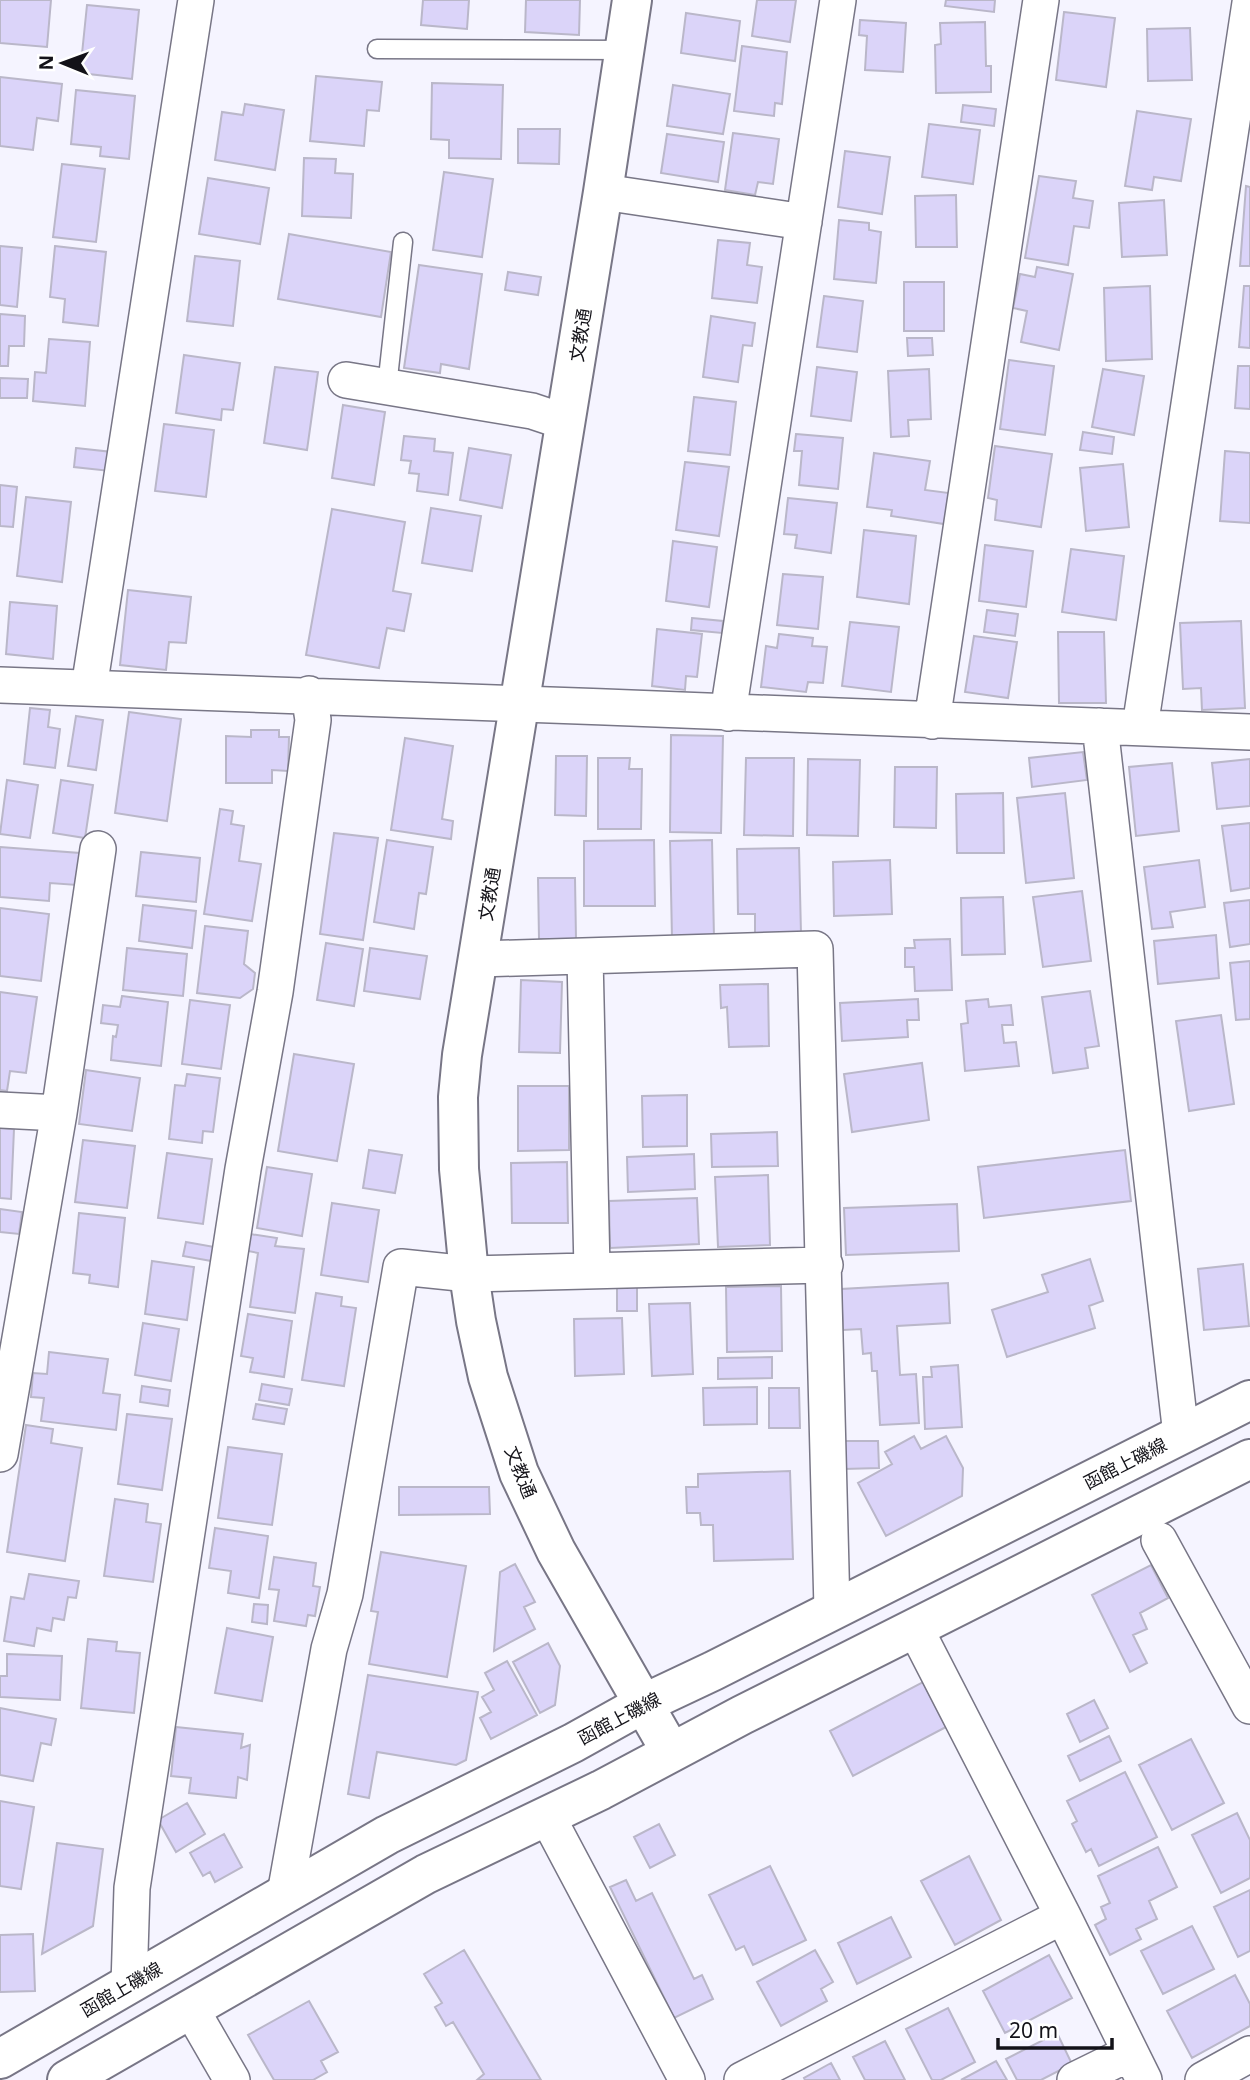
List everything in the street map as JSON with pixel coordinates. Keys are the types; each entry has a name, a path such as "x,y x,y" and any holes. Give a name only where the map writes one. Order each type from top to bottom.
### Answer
{"main road":[{"name":"文教通","path":"632,0 463,1055 458,1097 459,1169 476,1321 488,1377 519,1473 556,1551 671,1752"},
{"name":"函館上磯線","path":"0,2059 387,1835 1250,1399"},
{"path":"67,2080 426,1874 601,1790 1250,1459"}],"street":[{"path":"89,688 196,0"},
{"path":"728,713 838,0"},
{"path":"932,721 1041,0"},
{"path":"1140,727 1250,3"},
{"path":"603,192 804,222"},
{"path":"346,380 532,411 565,422"},
{"path":"0,685 309,694 1250,732"},
{"path":"129,1985 132,1888 243,1170 275,992 313,720 309,694"},
{"path":"1100,726 1181,1435"},
{"path":"0,1454 14,1299 59,1113 98,849"},
{"path":"479,960 815,949 832,1609"},
{"path":"585,957 592,1270"},
{"path":"0,1110 59,1113"},
{"path":"285,1894 329,1649 345,1594 401,1267 469,1274 825,1265"},
{"path":"1159,1540 1250,1706"},
{"path":"915,1628 1137,2066 1075,2080"},
{"path":"547,1816 687,2080"},
{"path":"742,2080 1063,1916"},
{"path":"191,2009 232,2080"},
{"path":"1203,2080 1250,2054"}],"lane":[{"path":"377,49 624,50"},
{"path":"387,387 403,243"}],"building":[{"path":"0,0 51,0 47,47 0,43"},
{"path":"423,0 469,0 467,29 421,25"},
{"path":"526,0 580,0 579,35 525,32"},
{"path":"757,0 796,0 790,42 752,36"},
{"path":"946,0 995,0 994,12 945,6"},
{"path":"87,5 139,10 132,79 80,73"},
{"path":"1064,12 1115,18 1106,87 1056,80"},
{"path":"686,13 740,21 735,61 681,53"},
{"path":"860,20 906,23 903,72 865,70 867,36 859,35"},
{"path":"985,22 986,66 991,66 991,92 936,93 935,45 941,44 940,23"},
{"path":"1190,28 1192,80 1148,81 1147,29"},
{"path":"742,46 787,52 782,104 775,103 774,116 734,111"},
{"path":"316,76 382,82 379,111 367,110 364,146 310,141"},
{"path":"0,77 62,84 58,121 37,118 33,150 0,146"},
{"path":"432,83 503,85 501,159 449,158 449,140 431,139"},
{"path":"673,85 730,94 723,134 667,126"},
{"path":"76,90 135,96 129,159 100,156 101,147 71,144"},
{"path":"245,104 284,110 275,170 215,160 222,112 243,115"},
{"path":"963,105 996,109 994,126 961,122"},
{"path":"1137,111 1191,119 1181,181 1154,177 1152,190 1125,186"},
{"path":"929,124 980,130 973,184 922,177"},
{"path":"518,129 560,129 559,164 518,163"},
{"path":"733,133 779,139 773,184 758,182 755,195 725,190"},
{"path":"667,134 724,142 718,182 661,173"},
{"path":"845,151 890,157 882,214 838,207"},
{"path":"304,158 336,159 335,173 353,174 351,218 302,216"},
{"path":"62,164 105,169 96,242 53,237"},
{"path":"444,172 493,179 482,257 433,250"},
{"path":"1039,176 1076,181 1073,198 1093,201 1089,228 1074,226 1068,265 1025,258"},
{"path":"208,178 269,188 260,244 199,234"},
{"path":"1246,186 1250,187 1250,266 1240,266"},
{"path":"956,195 957,247 916,247 915,196"},
{"path":"1164,200 1167,255 1122,257 1119,203"},
{"path":"839,220 869,223 869,230 881,232 876,283 834,279"},
{"path":"289,234 391,252 381,317 278,299"},
{"path":"718,240 750,243 747,265 762,267 757,303 712,298"},
{"path":"0,246 22,248 17,307 0,305"},
{"path":"55,246 106,252 98,326 63,322 65,299 50,297"},
{"path":"195,256 240,261 233,326 187,321"},
{"path":"419,265 482,274 469,369 441,364 440,373 404,368"},
{"path":"1037,267 1073,274 1059,350 1021,342 1027,311 1013,308 1020,274 1035,277"},
{"path":"508,272 541,277 538,295 505,290"},
{"path":"904,282 944,282 944,331 904,331"},
{"path":"1150,286 1152,359 1106,361 1104,288"},
{"path":"1244,286 1250,286 1250,348 1239,347"},
{"path":"824,296 863,301 857,352 817,347"},
{"path":"0,314 25,316 24,346 9,346 8,366 0,366"},
{"path":"711,316 755,323 752,346 743,345 738,382 703,377"},
{"path":"907,338 932,338 933,355 908,356"},
{"path":"49,339 90,342 85,406 33,401 35,372 46,373"},
{"path":"184,355 240,363 233,410 222,409 221,420 176,413"},
{"path":"1009,360 1054,366 1045,435 1000,429"},
{"path":"1238,366 1250,366 1250,409 1235,408"},
{"path":"275,367 318,372 307,450 264,443"},
{"path":"817,367 857,372 851,421 811,416"},
{"path":"929,369 931,419 908,420 909,436 891,437 888,371"},
{"path":"1103,369 1144,376 1134,435 1092,427"},
{"path":"0,378 28,379 27,398 0,398"},
{"path":"694,397 736,402 730,455 688,451"},
{"path":"343,405 385,412 374,485 332,478"},
{"path":"164,424 214,430 206,497 155,491"},
{"path":"1083,432 1114,437 1112,454 1080,450"},
{"path":"796,434 843,438 838,489 799,485 802,451 794,451"},
{"path":"404,436 435,439 434,451 453,453 448,495 417,491 419,474 409,473 411,461 401,460"},
{"path":"995,446 1052,454 1041,527 995,520 997,500 988,498"},
{"path":"76,448 112,452 110,471 74,467"},
{"path":"469,448 511,455 502,508 460,500"},
{"path":"1225,451 1250,453 1250,523 1220,521"},
{"path":"874,453 930,461 925,490 949,493 944,524 891,516 892,510 867,507"},
{"path":"685,462 729,467 719,536 676,530"},
{"path":"1123,464 1129,527 1086,531 1080,468"},
{"path":"0,485 17,487 13,527 0,526"},
{"path":"26,497 71,502 62,582 17,576"},
{"path":"788,498 837,503 831,553 795,548 797,535 784,534"},
{"path":"431,508 481,516 472,571 422,563"},
{"path":"332,509 405,522 393,591 411,594 404,631 387,628 379,668 306,655"},
{"path":"864,530 916,536 909,604 857,597"},
{"path":"673,541 717,547 709,607 666,601"},
{"path":"985,545 1033,551 1026,607 979,601"},
{"path":"1071,549 1124,556 1116,620 1062,612"},
{"path":"783,574 823,577 818,629 777,625"},
{"path":"128,590 191,597 186,643 169,642 166,670 120,665"},
{"path":"10,602 57,606 53,659 6,654"},
{"path":"987,610 1018,614 1015,636 984,632"},
{"path":"692,618 723,621 722,633 691,630"},
{"path":"1241,621 1245,708 1202,710 1201,688 1183,689 1180,623"},
{"path":"850,622 899,627 891,692 842,686"},
{"path":"657,629 702,634 697,677 686,676 685,690 652,686"},
{"path":"1058,632 1104,632 1106,703 1059,703"},
{"path":"779,634 813,638 812,646 827,647 823,683 808,682 806,692 761,687 766,646 777,648"},
{"path":"974,636 1017,642 1008,698 965,692"},
{"path":"30,708 50,710 48,727 60,729 55,768 24,764"},
{"path":"129,712 181,719 167,821 115,813"},
{"path":"76,716 103,720 96,770 68,766"},
{"path":"251,730 279,730 279,737 289,737 288,771 272,770 272,783 226,783 226,736 251,737"},
{"path":"671,735 723,736 721,833 670,832"},
{"path":"405,738 453,746 442,819 453,821 451,839 391,830"},
{"path":"1083,752 1087,780 1032,787 1029,758"},
{"path":"556,756 587,756 586,816 555,815"},
{"path":"598,758 630,758 629,769 642,769 641,829 598,829"},
{"path":"746,758 794,758 793,836 744,835"},
{"path":"808,759 860,760 858,836 807,835"},
{"path":"1250,759 1250,806 1217,809 1212,763"},
{"path":"1172,763 1179,831 1136,836 1129,767"},
{"path":"895,767 937,767 936,828 894,827"},
{"path":"7,780 38,785 30,838 0,834"},
{"path":"61,780 93,785 85,838 53,833"},
{"path":"1003,793 1004,853 957,853 956,794"},
{"path":"1065,793 1074,878 1026,883 1017,798"},
{"path":"220,809 233,811 231,824 244,826 239,861 261,864 252,921 204,914"},
{"path":"1250,823 1250,888 1231,891 1222,826"},
{"path":"334,833 378,838 363,940 320,934"},
{"path":"387,840 433,847 426,894 419,893 414,929 374,922"},
{"path":"654,840 655,906 584,906 584,841"},
{"path":"712,840 714,938 672,938 670,841"},
{"path":"0,847 80,853 77,885 50,883 49,901 0,897"},
{"path":"799,848 801,934 755,935 755,914 738,914 737,849"},
{"path":"141,852 200,858 196,902 136,896"},
{"path":"890,860 892,914 834,916 833,862"},
{"path":"1199,860 1205,907 1170,912 1173,927 1152,929 1144,867"},
{"path":"538,878 575,878 576,939 539,939"},
{"path":"1082,891 1091,961 1043,967 1033,897"},
{"path":"1003,897 1005,954 962,955 961,898"},
{"path":"1250,900 1250,944 1230,947 1224,903"},
{"path":"143,905 196,911 192,948 139,941"},
{"path":"0,908 49,914 41,981 0,976"},
{"path":"205,926 248,931 244,964 255,973 253,989 240,998 197,993"},
{"path":"1216,935 1219,978 1158,984 1154,941"},
{"path":"950,939 952,990 915,991 914,967 905,967 905,948 915,948 914,940"},
{"path":"326,943 363,949 354,1006 317,1000"},
{"path":"127,948 187,954 183,996 123,990"},
{"path":"370,948 427,956 420,999 364,991"},
{"path":"1250,961 1250,1019 1236,1020 1230,963"},
{"path":"521,980 562,982 560,1053 519,1052"},
{"path":"768,984 769,1046 729,1047 727,1007 721,1008 720,985"},
{"path":"1090,991 1099,1046 1085,1048 1088,1068 1053,1073 1042,997"},
{"path":"0,992 37,997 26,1073 10,1071 7,1091 0,1090"},
{"path":"122,996 168,1002 161,1066 111,1060 113,1036 116,1037 118,1025 101,1023 103,1005 120,1007"},
{"path":"918,999 919,1020 907,1020 908,1037 842,1041 840,1003"},
{"path":"988,999 989,1007 1011,1005 1013,1025 1002,1025 1004,1043 1016,1042 1019,1066 965,1071 961,1024 968,1023 966,1001"},
{"path":"190,1000 230,1005 221,1069 182,1064"},
{"path":"1221,1015 1234,1104 1189,1111 1176,1021"},
{"path":"294,1054 354,1064 337,1161 278,1151"},
{"path":"922,1063 929,1120 852,1132 844,1074"},
{"path":"86,1070 140,1078 132,1131 79,1124"},
{"path":"187,1074 220,1078 213,1132 203,1131 202,1143 169,1139 175,1085 185,1086"},
{"path":"518,1086 569,1086 569,1150 518,1151"},
{"path":"687,1095 687,1146 643,1147 642,1096"},
{"path":"0,1128 14,1129 11,1199 0,1198"},
{"path":"777,1132 778,1166 712,1167 711,1134"},
{"path":"83,1140 135,1146 127,1208 75,1202"},
{"path":"369,1150 402,1155 395,1193 363,1188"},
{"path":"1125,1150 1131,1201 984,1218 978,1167"},
{"path":"167,1153 212,1159 203,1224 158,1218"},
{"path":"694,1154 695,1189 628,1192 627,1157"},
{"path":"567,1162 568,1223 512,1223 511,1163"},
{"path":"267,1167 312,1174 302,1236 257,1228"},
{"path":"768,1175 770,1245 718,1247 715,1177"},
{"path":"697,1198 699,1244 610,1248 609,1201"},
{"path":"332,1203 379,1210 368,1282 321,1275"},
{"path":"957,1204 959,1251 846,1255 844,1208"},
{"path":"0,1209 22,1212 19,1234 0,1232"},
{"path":"79,1213 125,1218 118,1287 89,1283 90,1275 73,1273"},
{"path":"250,1234 277,1238 275,1246 304,1249 295,1313 250,1307 258,1253 248,1251"},
{"path":"186,1242 220,1248 217,1262 183,1256"},
{"path":"1090,1259 1103,1301 1089,1306 1095,1328 1007,1357 992,1310 1048,1292 1042,1275"},
{"path":"152,1261 194,1267 187,1320 145,1314"},
{"path":"1243,1264 1249,1326 1204,1330 1198,1269"},
{"path":"617,1282 637,1282 637,1311 617,1311"},
{"path":"948,1283 950,1323 897,1326 900,1375 916,1374 919,1423 880,1425 877,1371 872,1371 871,1353 863,1354 861,1329 843,1330 841,1289"},
{"path":"781,1286 782,1351 727,1352 726,1287"},
{"path":"316,1293 342,1297 341,1306 356,1308 344,1386 302,1380"},
{"path":"690,1303 693,1374 652,1376 649,1304"},
{"path":"248,1314 292,1321 284,1377 250,1372 253,1358 241,1356"},
{"path":"622,1318 624,1374 575,1376 574,1319"},
{"path":"143,1323 179,1329 171,1381 135,1375"},
{"path":"49,1352 108,1359 103,1393 120,1395 116,1430 41,1421 44,1398 31,1397 33,1373 47,1374"},
{"path":"772,1357 772,1378 718,1379 718,1358"},
{"path":"958,1365 962,1427 925,1429 923,1377 932,1377 931,1367"},
{"path":"262,1384 292,1389 289,1405 259,1400"},
{"path":"142,1386 170,1390 168,1406 140,1402"},
{"path":"757,1387 757,1424 704,1425 703,1388"},
{"path":"769,1388 799,1388 800,1428 769,1428"},
{"path":"256,1404 287,1409 284,1424 253,1419"},
{"path":"127,1414 172,1419 162,1490 118,1484"},
{"path":"26,1425 53,1429 51,1443 82,1448 65,1561 7,1552"},
{"path":"914,1436 921,1449 946,1436 963,1468 962,1496 886,1536 858,1483 892,1464 885,1452"},
{"path":"844,1441 878,1441 879,1468 844,1469"},
{"path":"228,1447 282,1454 272,1525 218,1518"},
{"path":"790,1471 793,1559 714,1561 713,1525 701,1525 700,1513 687,1513 686,1487 698,1487 698,1474"},
{"path":"399,1487 489,1487 490,1514 399,1515"},
{"path":"115,1499 148,1504 146,1522 161,1524 153,1582 104,1576"},
{"path":"215,1528 268,1536 259,1598 228,1593 231,1571 209,1568"},
{"path":"381,1552 466,1566 447,1677 369,1664 378,1612 371,1611"},
{"path":"274,1557 316,1563 313,1586 320,1587 315,1616 308,1615 306,1626 274,1621 279,1590 269,1589"},
{"path":"515,1564 535,1602 524,1607 535,1629 494,1651 500,1572"},
{"path":"1151,1565 1168,1598 1140,1613 1147,1629 1133,1635 1147,1663 1130,1672 1092,1595"},
{"path":"29,1574 79,1581 76,1598 68,1597 64,1620 53,1618 51,1631 37,1628 34,1646 4,1641 11,1597 24,1599"},
{"path":"254,1604 268,1605 267,1624 252,1622"},
{"path":"227,1628 273,1637 262,1701 215,1693"},
{"path":"88,1639 117,1642 116,1651 140,1653 134,1713 81,1708"},
{"path":"548,1643 560,1666 555,1705 540,1713 513,1662"},
{"path":"7,1654 62,1656 60,1700 0,1697 0,1676 7,1676"},
{"path":"507,1661 537,1715 491,1739 480,1718 491,1712 482,1697 494,1690 485,1673"},
{"path":"368,1675 478,1692 466,1760 456,1765 377,1752 369,1798 348,1794"},
{"path":"923,1682 946,1727 853,1776 830,1731"},
{"path":"1094,1700 1108,1728 1080,1742 1067,1714"},
{"path":"0,1708 56,1719 51,1745 41,1743 33,1781 0,1775"},
{"path":"176,1727 243,1734 241,1748 250,1745 247,1780 238,1777 236,1798 189,1793 191,1778 171,1776"},
{"path":"1109,1736 1121,1761 1080,1781 1068,1756"},
{"path":"1191,1739 1224,1803 1172,1830 1139,1765"},
{"path":"1125,1772 1157,1837 1099,1866 1091,1849 1086,1852 1072,1824 1077,1821 1067,1801"},
{"path":"0,1801 34,1807 21,1889 0,1886"},
{"path":"187,1803 205,1834 176,1852 158,1820"},
{"path":"1237,1813 1250,1840 1250,1878 1221,1893 1192,1835"},
{"path":"659,1824 675,1855 650,1868 634,1837"},
{"path":"224,1834 242,1867 215,1882 210,1872 203,1876 190,1853"},
{"path":"57,1843 103,1849 93,1926 42,1954"},
{"path":"1158,1847 1177,1887 1149,1901 1157,1919 1136,1929 1141,1939 1110,1955 1095,1925 1106,1919 1101,1907 1110,1903 1098,1876"},
{"path":"969,1856 1001,1920 955,1945 921,1881"},
{"path":"770,1866 806,1940 753,1965 744,1946 736,1950 709,1895"},
{"path":"626,1880 636,1901 652,1893 694,1979 702,1975 713,1999 674,2018 610,1887"},
{"path":"1250,1890 1250,1951 1238,1957 1214,1907"},
{"path":"891,1917 911,1957 857,1984 838,1943"},
{"path":"1192,1926 1214,1969 1163,1994 1141,1951"},
{"path":"33,1934 35,1991 0,1992 0,1935"},
{"path":"464,1950 541,2080 477,2080 484,2074 453,2022 446,2026 435,2007 442,2003 424,1974"},
{"path":"815,1950 833,1982 821,1989 827,2001 781,2026 757,1982"},
{"path":"1049,1955 1072,1998 1005,2033 983,1991"},
{"path":"1235,1975 1250,2004 1250,2026 1192,2058 1167,2011"},
{"path":"309,2001 338,2052 321,2061 327,2072 313,2080 274,2080 248,2035"},
{"path":"948,2008 975,2062 941,2080 932,2080 906,2029"},
{"path":"1057,2033 1072,2064 1041,2080 1017,2080 1006,2059"},
{"path":"885,2041 905,2080 865,2080 853,2057"},
{"path":"996,2061 1007,2080 961,2080"},
{"path":"831,2063 840,2080 805,2080 804,2078"}]}
